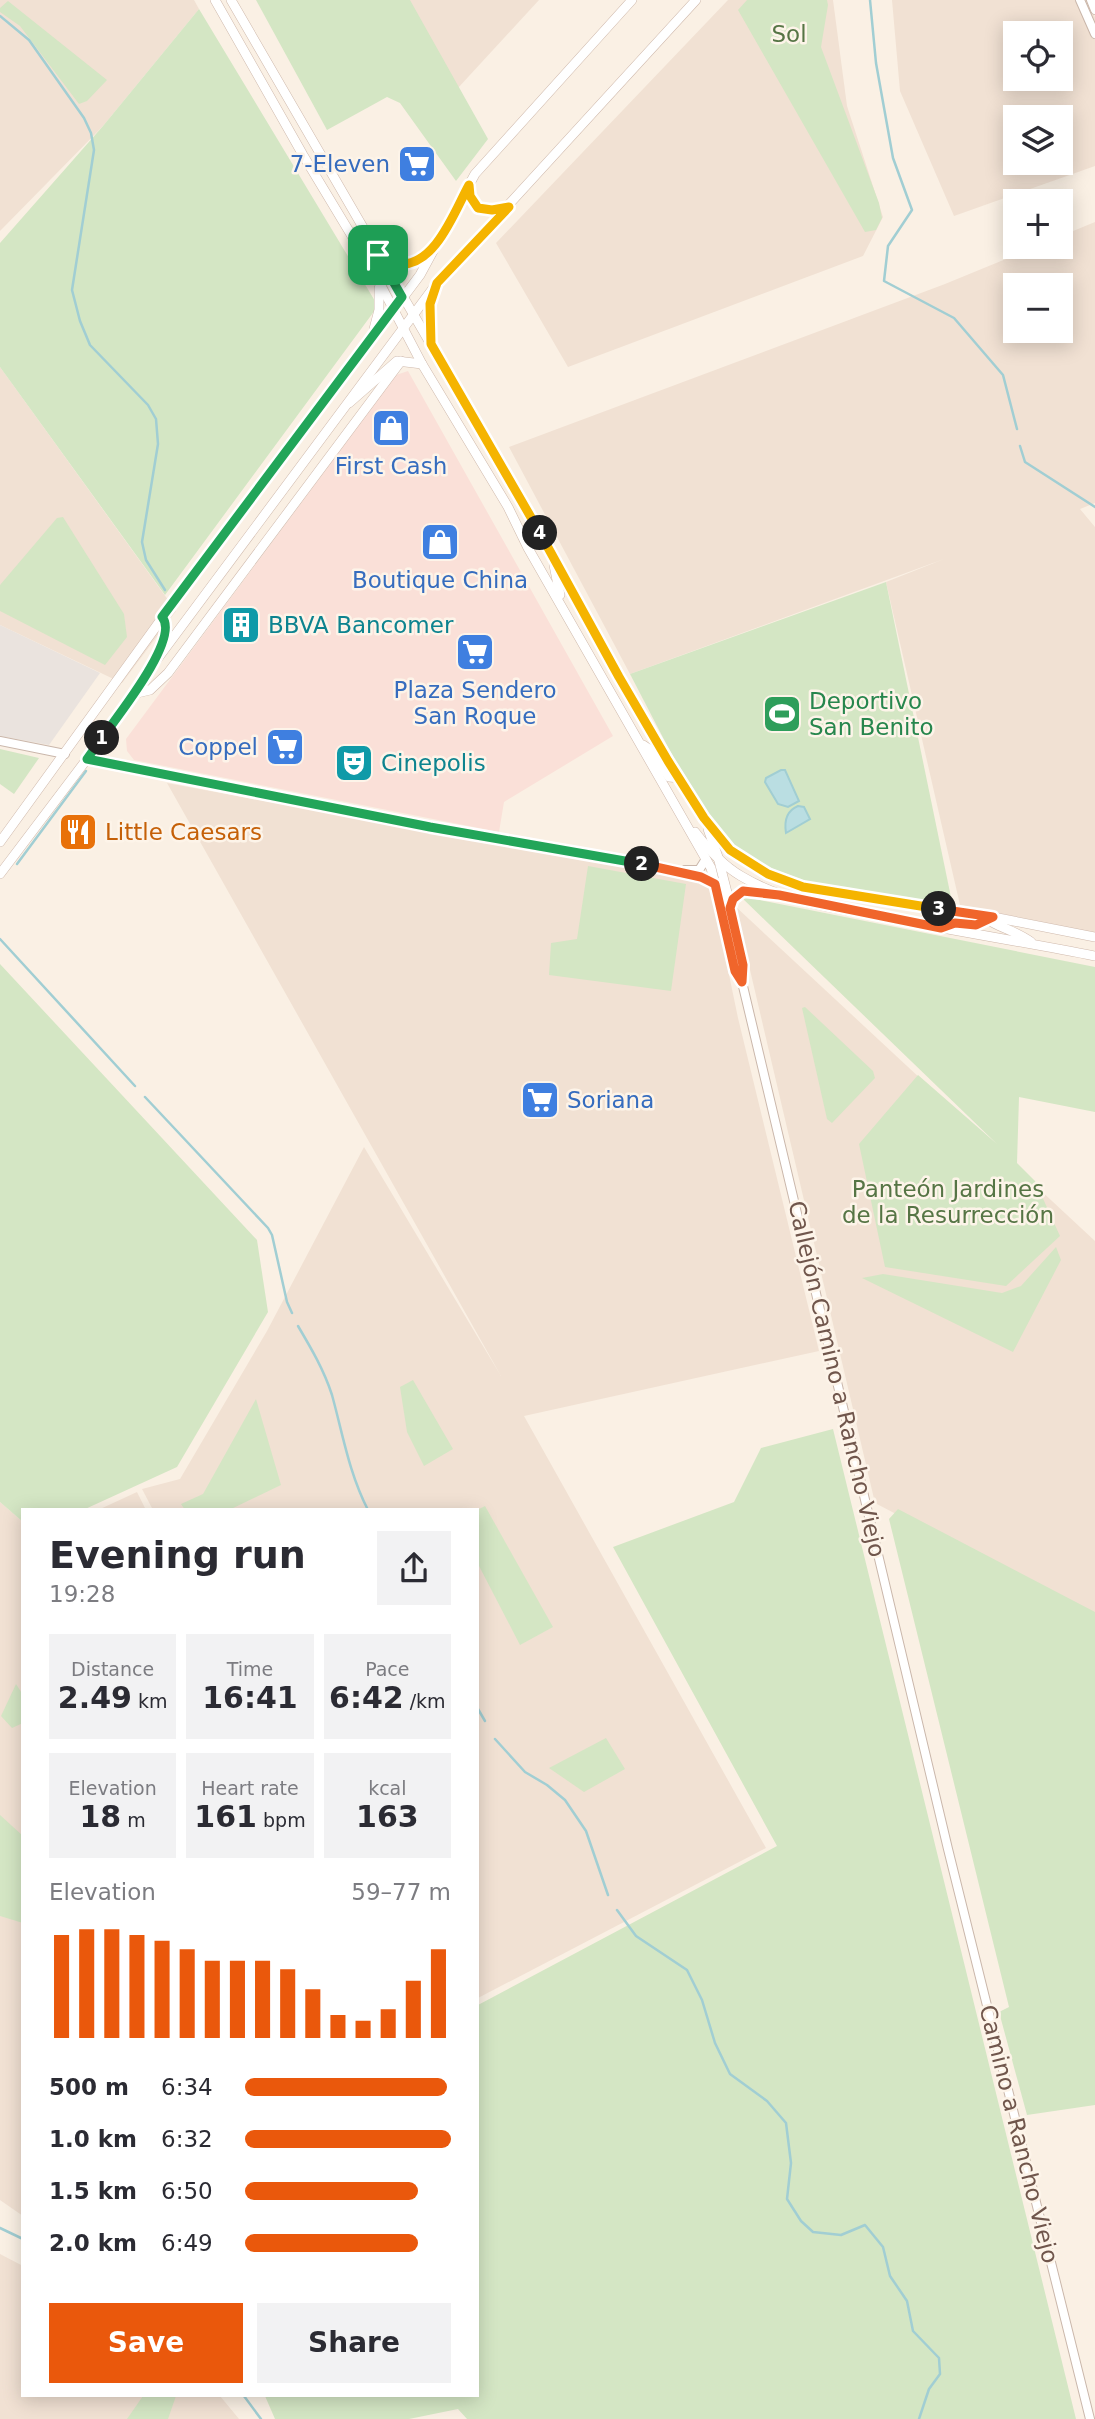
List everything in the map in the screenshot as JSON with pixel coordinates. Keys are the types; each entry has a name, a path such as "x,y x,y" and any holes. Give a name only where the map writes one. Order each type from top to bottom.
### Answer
{"main road":[{"path":"215,0 376,276 422,364 508,507 528,548 706,859 714,880"},
{"path":"231,0 556,559 562,606"},
{"path":"0,842 162,617 426,267 483,164 632,0"},
{"path":"0,874 412,314 437,283 696,0"},
{"path":"469,185 470,196 478,208 492,210 509,207"},
{"path":"378,255 394,263 406,263 422,256 439,242"},
{"path":"364,348 374,330 379,310 376,276"},
{"path":"431,344 430,304 437,283"},
{"path":"345,406 356,399 391,364 401,361 422,364"},
{"path":"133,694 150,690 168,673 401,361"},
{"path":"479,460 489,460 501,466"},
{"path":"276,501 279,524"},
{"path":"528,548 559,571 668,761 704,818 730,850 754,867 803,887 987,917 1094,938"},
{"path":"216,581 237,581"},
{"path":"155,663 167,630 162,617"},
{"path":"641,744 652,751 669,777 680,779"},
{"path":"678,809 724,866 779,895 1095,957"},
{"path":"704,818 724,866 730,908"},
{"path":"714,880 724,866 737,863 763,878 772,881 779,879"},
{"path":"941,928 955,923 976,925 987,917"},
{"path":"987,917 999,927 1018,933 1033,945"}],"street":[{"path":"1080,0 1095,34"},
{"path":"1091,0 1095,9"},
{"path":"0,741 65,754"},
{"path":"87,759 714,880 735,971 742,982"},
{"path":"678,871 699,870 706,859"},
{"path":"730,908 733,899 743,891 779,895"},
{"name":"Callejón Camino a Rancho Viejo","path":"730,908 743,965 742,982 948,1849"},
{"name":"Camino a Rancho Viejo","path":"948,1849 1090,2419"}],"shaded area":[{"path":"0,0 194,0 199,9 103,126 0,231"},
{"path":"408,0 539,0 458,88"},
{"path":"728,0 833,0 847,106 883,217 863,256 568,367 496,243"},
{"path":"892,0 1087,0 1095,17 1095,166 1073,174 1073,105 1003,105 1003,175 1070,175 1030,189 1003,189 1003,199 954,216 900,91"},
{"path":"1095,222 1095,503 1080,509 1095,527 1095,933 960,905 886,582 944,559 630,674 509,447 1006,259 1073,259 1073,231"},
{"path":"0,367 176,611 122,683 0,625"},
{"path":"408,371 613,736 504,802 499,832 134,760 127,751 126,739 396,375"},
{"path":"0,625 100,673 49,745 0,736"},
{"path":"167,783 710,883 738,1018 819,1351 524,1416 766,1848 479,1997 479,1508 152,1508 142,1489 180,1479 267,1331 364,1147 501,1376"},
{"path":"735,906 1095,1241 1095,1618 875,1503"},
{"path":"137,1492 145,1508 102,1508"},
{"path":"0,1502 21,1520 21,2215 0,2200"},
{"path":"0,2254 21,2265 21,2397 221,2397 239,2419 0,2419"}],"green space":[{"path":"256,0 410,0 488,139 456,181 400,103 387,97 327,130"},
{"name":"Sol","path":"747,0 827,0 821,47 879,203 882,218 876,230 865,232 738,10"},
{"path":"8,1 107,80 87,101 79,104 20,26 0,12 0,8"},
{"path":"199,9 378,306 165,595 0,367 0,243 103,126"},
{"path":"63,517 124,614 127,637 105,665 0,611 0,585 57,518"},
{"name":"Deportivo San Benito","path":"886,582 953,907 808,882 755,862 721,834 671,753 630,674"},
{"path":"0,749 39,758 14,794 0,784"},
{"path":"588,866 686,884 671,991 549,975 551,943 577,939"},
{"name":"Panteón Jardines de la Resurrección","path":"740,896 1095,967 1095,1112 1019,1097 1017,1163 1035,1181 1060,1236 1006,1286 885,1267 859,1144 918,1075 997,1144"},
{"path":"0,964 257,1240 268,1312 177,1467 87,1508 21,1508 21,1520 0,1502"},
{"path":"805,1007 873,1071 875,1078 832,1123 827,1119 802,1008"},
{"path":"1056,1247 1061,1260 1013,1352 862,1278 883,1274 1002,1293 1021,1286"},
{"path":"413,1380 453,1449 424,1466 407,1432 400,1387"},
{"path":"256,1399 281,1485 233,1508 184,1508 181,1504 203,1494"},
{"path":"833,1429 1076,2419 467,2419 458,2409 409,2419 275,2419 265,2397 479,2397 479,2004 777,1846 613,1547 734,1502 761,1448"},
{"path":"485,1506 553,1627 520,1645 479,1566 479,1509"},
{"path":"898,1509 1095,1612 1095,2105 1027,2115 999,2012 1009,2007 889,1519"},
{"path":"16,1684 21,1692 21,1724 12,1728 1,1716"},
{"path":"606,1738 625,1769 584,1792 549,1768"},
{"path":"0,1815 21,1834 21,1922 0,1916"},
{"path":"142,2397 176,2397 168,2419 127,2419"}],"water":[{"path":"785,770 799,801 788,807 778,804 765,782 766,778"},
{"path":"798,806 804,807 810,819 786,833 787,817"}],"waterway":[{"path":"870,0 876,63 893,158 912,210 888,246 884,281 954,318 1003,375 1017,429"},
{"path":"0,16 29,40 84,118 91,133 94,150 72,290 90,345 148,405 156,419 158,444 142,542 146,560 165,590"},
{"path":"1020,446 1025,462 1095,507"},
{"path":"17,864 86,771"},
{"path":"0,939 135,1086"},
{"path":"145,1097 268,1228 292,1313"},
{"path":"298,1326 329,1386 351,1468 367,1508"},
{"path":"479,1711 485,1721"},
{"path":"495,1739 525,1772 565,1800 586,1831 608,1895"},
{"path":"617,1910 636,1936 687,1970 702,2000 715,2043 730,2074 767,2101 786,2123 791,2163 787,2199 801,2221 813,2232 841,2235 865,2225 883,2247 890,2276 907,2301 913,2331 939,2358 940,2374 929,2389 919,2419"},
{"path":"0,2228 21,2238"},
{"path":"245,2397 261,2419"}],"place":[{"name":"7-Eleven","path":"417,164"},
{"name":"First Cash","path":"391,428"},
{"name":"Boutique China","path":"440,542"},
{"name":"BBVA Bancomer","path":"241,625"},
{"name":"Plaza Sendero San Roque","path":"475,652"},
{"name":"Deportivo San Benito","path":"782,714"},
{"name":"Coppel","path":"285,747"},
{"name":"Cinepolis","path":"354,763"},
{"name":"Little Caesars","path":"78,832"},
{"name":"Soriana","path":"540,1100"}],"route":[{"path":"469,185 472,202 478,208 497,210 509,207 437,283 430,304 431,344 564,572 619,677 668,761 724,844 754,867 803,887 993,917 976,925 955,923 941,928 747,890 740,892 733,899 730,908 743,965 742,982 735,971 715,884 710,879 87,759 155,663 167,630 162,617 402,297 378,255 400,264 415,261 422,256 439,242 469,185"}]}
